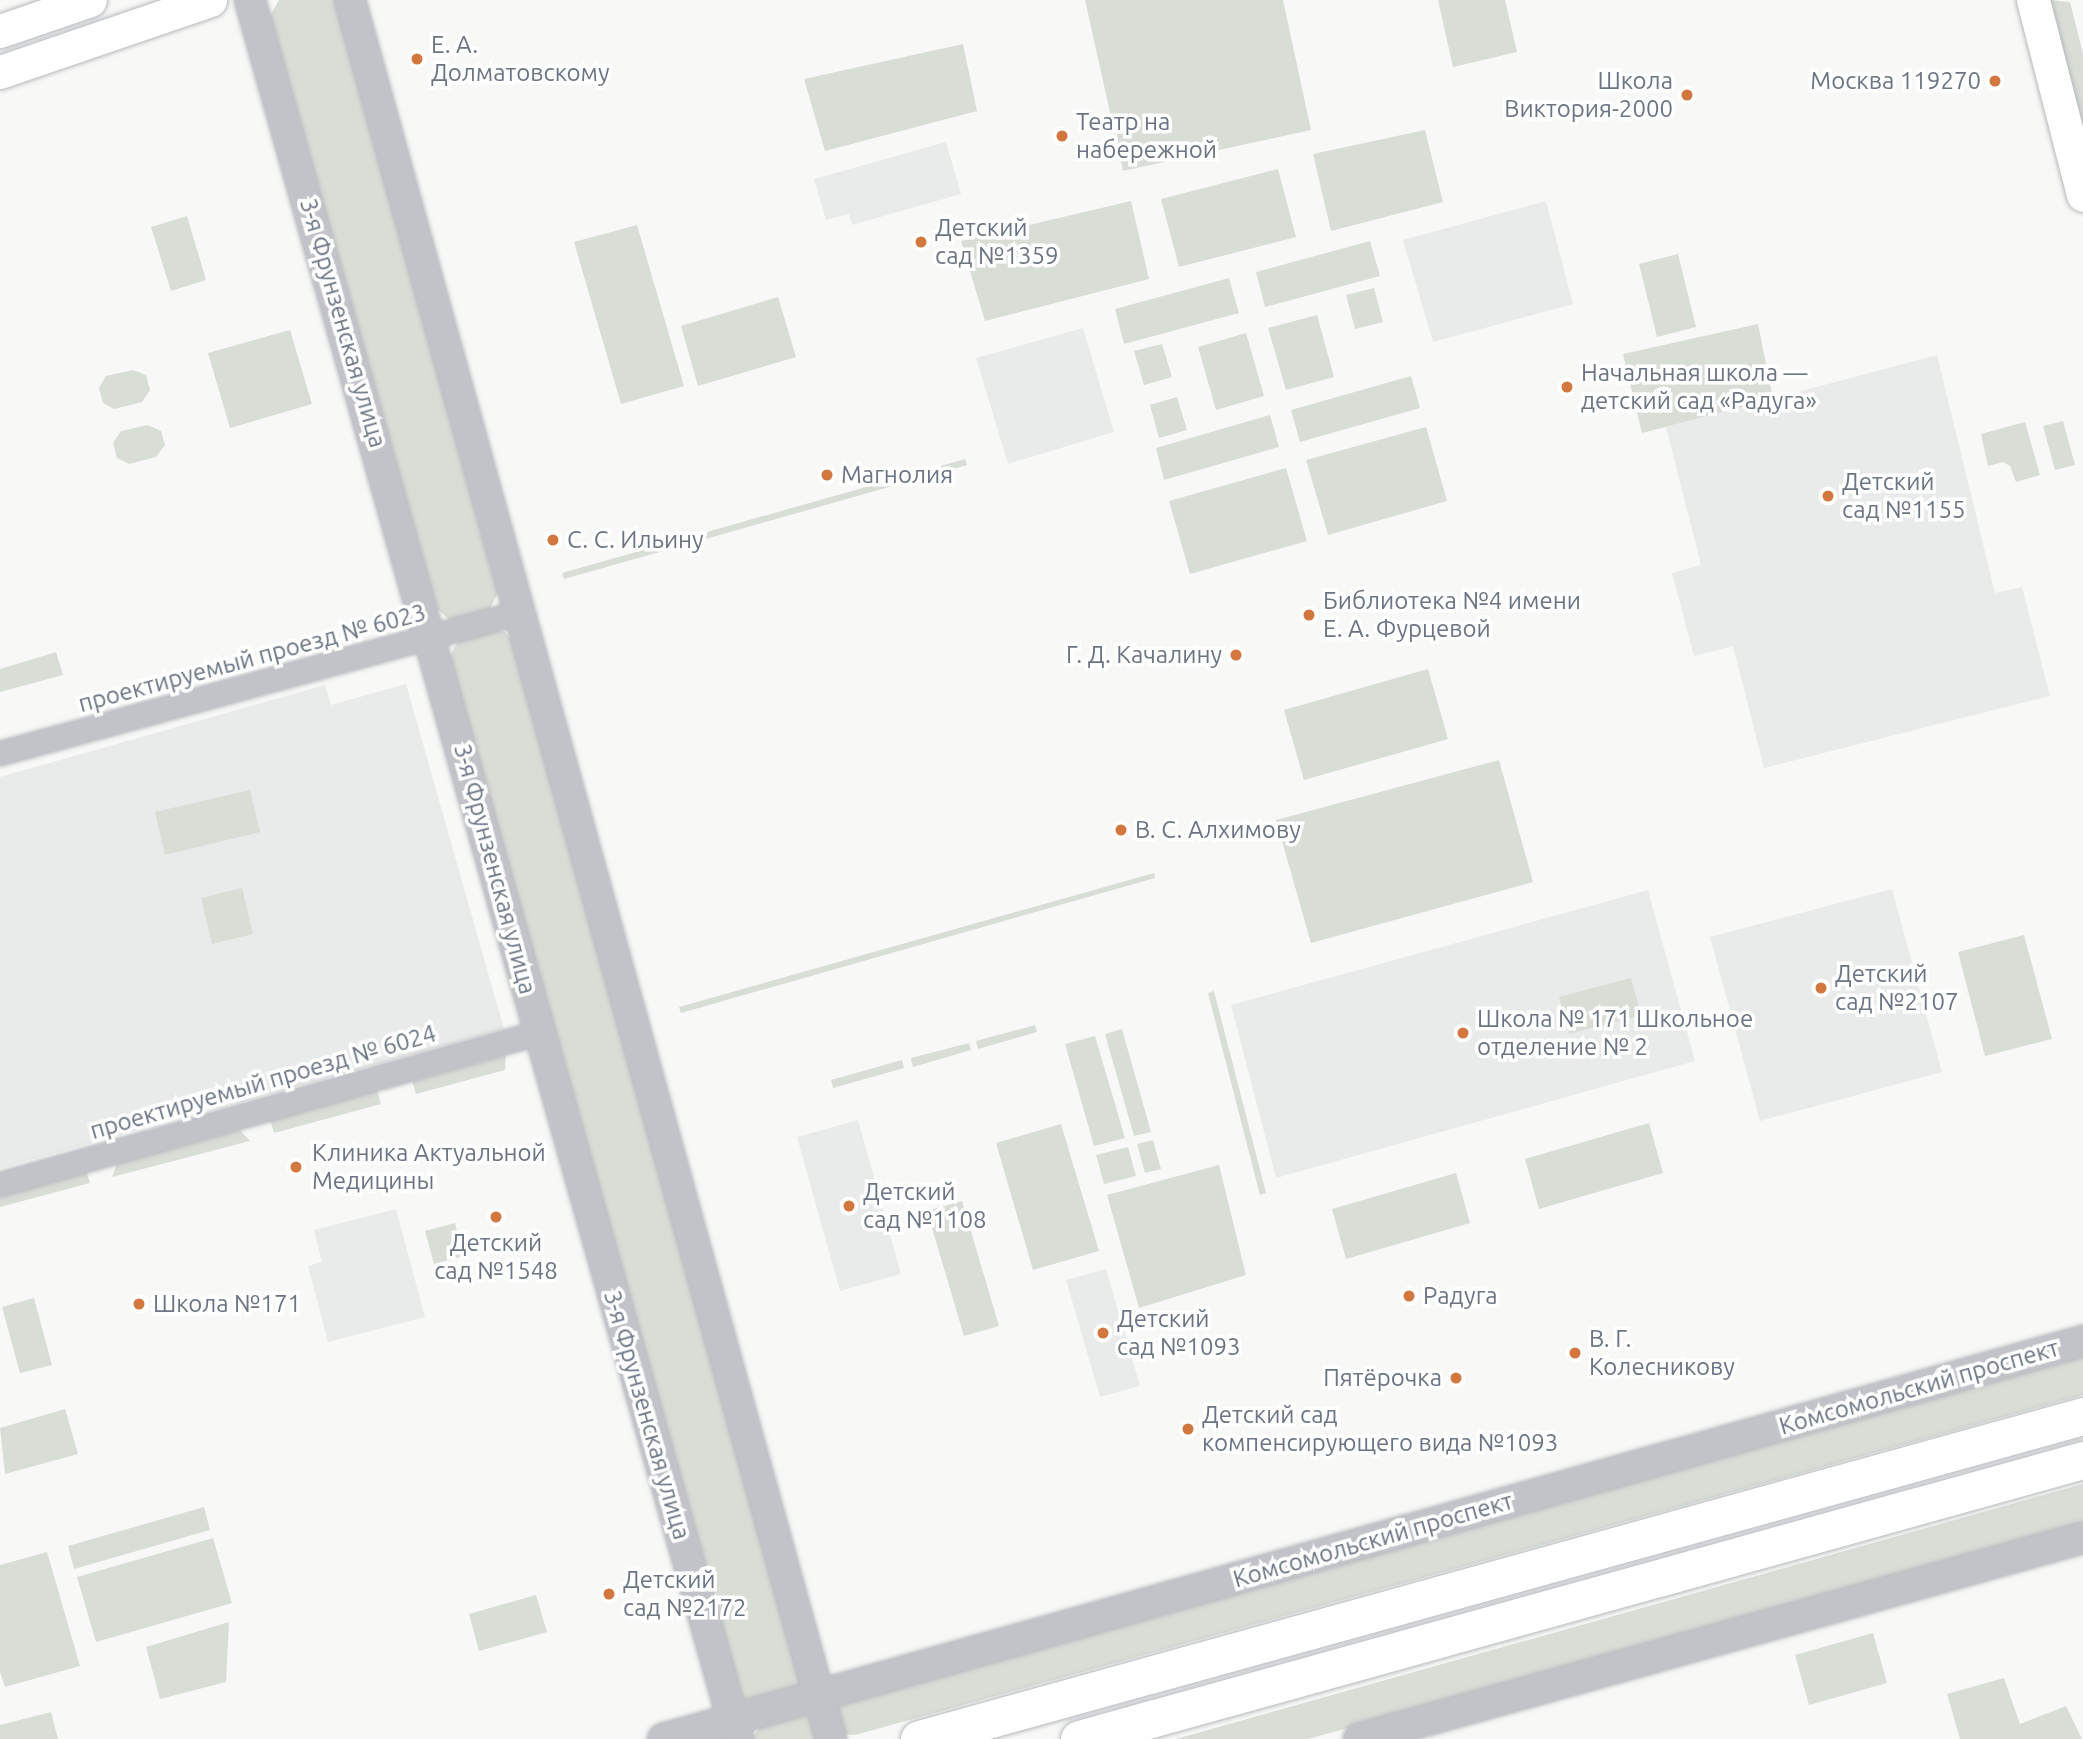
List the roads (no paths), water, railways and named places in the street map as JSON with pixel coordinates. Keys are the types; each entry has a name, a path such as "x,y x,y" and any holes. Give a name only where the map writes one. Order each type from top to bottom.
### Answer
{"main road":[{"path":"0,31 90,0"},
{"path":"0,72 210,0"},
{"path":"2033,0 2083,195"},
{"path":"919,1739 2083,1416"},
{"path":"1079,1739 2081,1461"}],"street":[{"name":"3-я Фрунзенская улица","path":"250,0 431,637 735,1729"},
{"path":"350,0 517,613 831,1739"},
{"name":"проектируемый проезд № 6023","path":"0,753 517,613"},
{"name":"проектируемый проезд № 6024","path":"0,1184 540,1032"},
{"name":"Комсомольский проспект","path":"663,1739 735,1729 819,1695 2083,1341"},
{"path":"1359,1739 2083,1538"}],"place":[{"name":"Е. А. Долматовскому","path":"417,59"},
{"name":"Москва 119270","path":"1995,81"},
{"name":"Школа Виктория-2000","path":"1687,95"},
{"name":"Театр на набережной","path":"1062,136"},
{"name":"Детский сад №1359","path":"921,242"},
{"name":"Начальная школа — детский сад «Радуга»","path":"1567,387"},
{"name":"Магнолия","path":"827,475"},
{"name":"Детский сад №1155","path":"1828,496"},
{"name":"С. С. Ильину","path":"553,540"},
{"name":"Библиотека №4 имени Е. А. Фурцевой","path":"1309,615"},
{"name":"Г. Д. Качалину","path":"1236,655"},
{"name":"В. С. Алхимову","path":"1121,830"},
{"name":"Детский сад №2107","path":"1821,988"},
{"name":"Школа № 171 Школьное отделение № 2","path":"1463,1033"},
{"name":"Клиника Актуальной Медицины","path":"296,1167"},
{"name":"Детский сад №1108","path":"849,1206"},
{"name":"Детский сад №1548","path":"496,1217"},
{"name":"Радуга","path":"1409,1296"},
{"name":"Школа №171","path":"139,1304"},
{"name":"Детский сад №1093","path":"1103,1333"},
{"name":"В. Г. Колесникову","path":"1575,1353"},
{"name":"Пятёрочка","path":"1456,1378"},
{"name":"Детский сад компенсирующего вида №1093","path":"1188,1429"},
{"name":"Детский сад №2172","path":"609,1594"}]}
